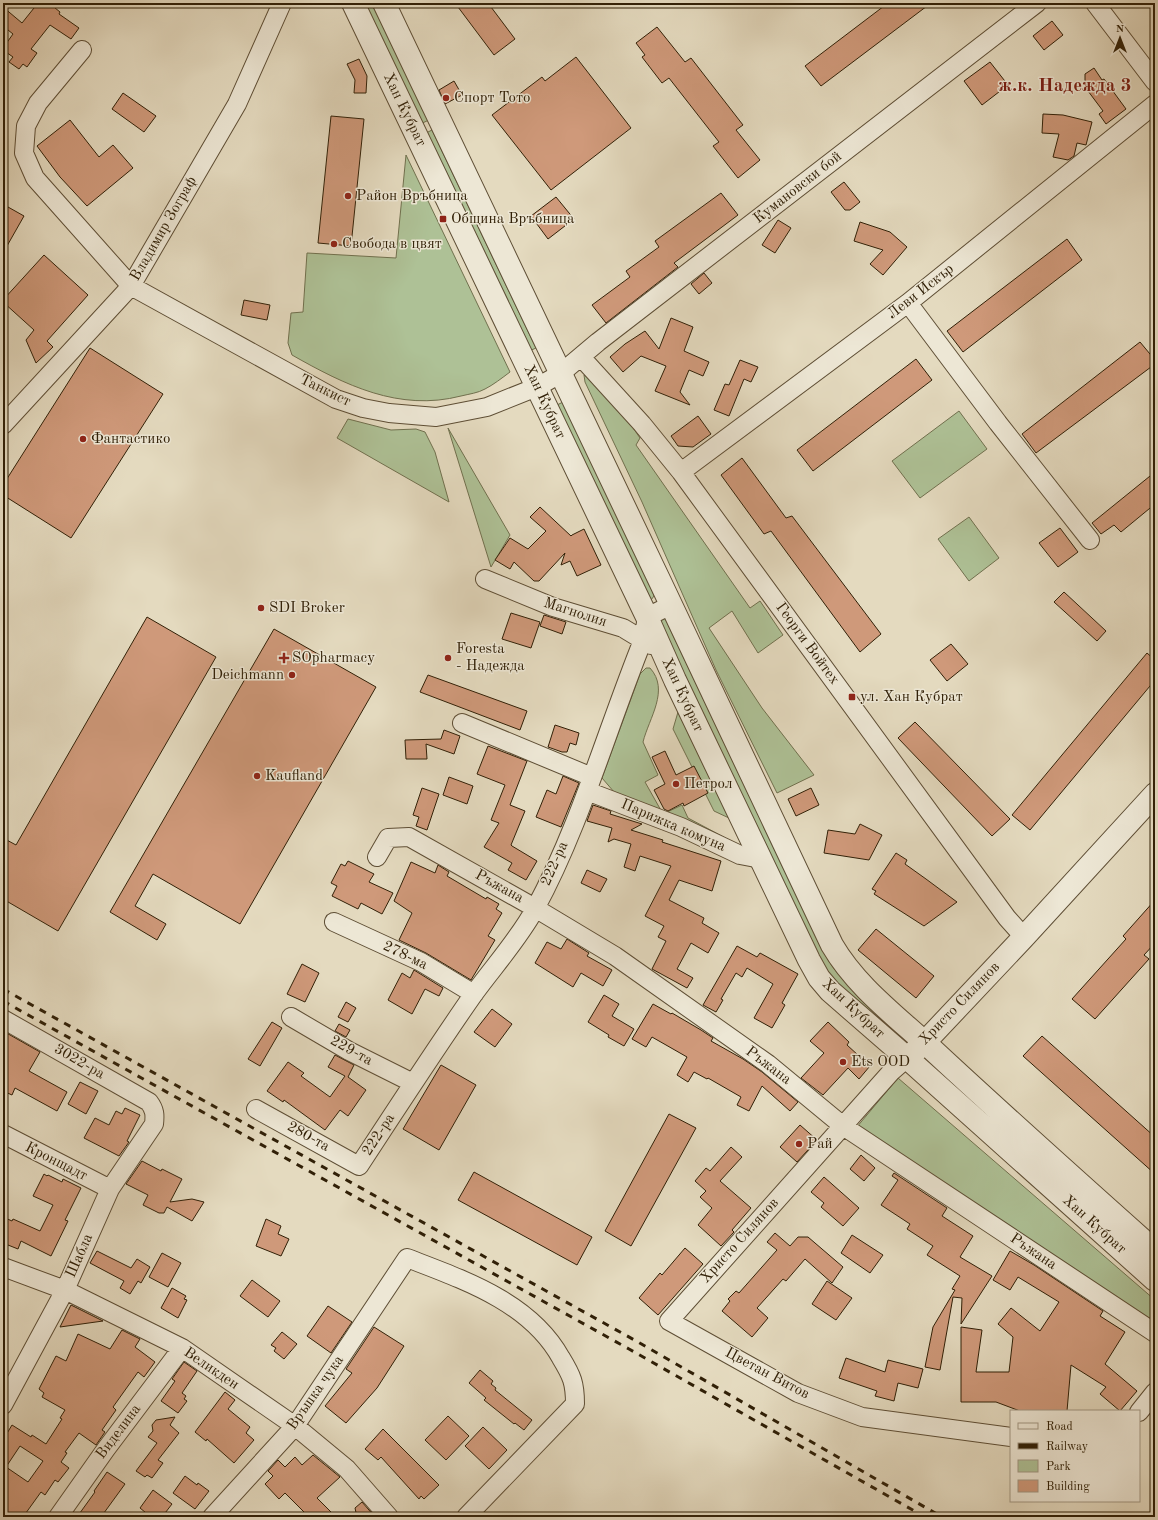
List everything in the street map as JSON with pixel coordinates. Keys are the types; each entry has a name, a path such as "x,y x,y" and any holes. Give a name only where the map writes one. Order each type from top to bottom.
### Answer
{"street":[{"name":"Владимир Зограф","path":"3,425 131,286 236,104 282,3"},
{"name":"Хан Кубрат","path":"353,3 647,617 661,651 808,960 819,978 830,990 1155,1280"},
{"name":"Хан Кубрат","path":"384,3 560,374 626,509 832,945 842,962 852,975 1003,1115 1155,1251"},
{"name":"Кумановски бой","path":"560,374 598,342 1037,3"},
{"path":"1096,3 1155,82"},
{"name":"Танкист","path":"82,50 38,103 26,126 24,153 35,178 131,286 336,399 363,408 389,414 436,417 487,407 537,386 560,374"},
{"name":"Леви Искър","path":"681,472 908,303 1155,104"},
{"path":"908,303 998,423 1090,540"},
{"name":"Георги Войтех","path":"582,357 642,424 681,472 1007,918 1024,937"},
{"name":"Магнолия","path":"486,579 553,607 622,628 661,651"},
{"path":"647,617 671,605"},
{"name":"222-ра","path":"359,1166 413,1083 474,994 519,935 536,908 563,849 589,784 643,640 647,617"},
{"name":"Парижка комуна","path":"462,723 740,855 761,859"},
{"name":"Христо Силянов","path":"669,1321 891,1072 925,1042 1155,794"},
{"name":"Ръжана","path":"376,857 388,838 409,836 536,908 622,960 768,1064 843,1126 1155,1333"},
{"name":"278-ма","path":"334,922 421,962 474,994"},
{"name":"229-та","path":"291,1017 349,1051 413,1083"},
{"name":"3022-ра","path":"3,1019 150,1102 154,1108"},
{"name":"Шабла","path":"3,1405 65,1290 110,1189 154,1124 154,1108"},
{"name":"280-та","path":"256,1109 359,1166"},
{"name":"Кронщадт","path":"3,1134 110,1189"},
{"name":"Връшка чука","path":"212,1517 295,1426 407,1258 458,1277 492,1294 518,1310 542,1330 558,1352 572,1378 575,1390 575,1404 466,1517"},
{"name":"Великден","path":"3,1268 65,1290 182,1348 295,1426 347,1468 389,1517"},
{"name":"Цветан Витов","path":"669,1321 798,1393 862,1416 1010,1437"},
{"name":"Виделина","path":"58,1517 182,1348"},
{"path":"1140,1411 1155,1392"}],"green space":[{"path":"360,3 374,3 429,120 418,125"},
{"path":"432,130 536,348 527,352 424,134"},
{"path":"406,155 510,372 491,386 461,396 438,400 416,401 373,393 332,376 292,355 288,343 291,313 303,312 307,253 396,258"},
{"path":"584,375 605,387 640,438 636,445 750,608 760,601 783,635 758,653 732,611 709,628 762,708 814,775 777,793 716,670 642,502 585,382"},
{"path":"563,402 652,590 654,596 651,600 647,601 553,407"},
{"path":"959,411 987,449 920,498 892,461"},
{"path":"348,419 391,430 416,429 425,432 435,452 449,502 337,438"},
{"path":"448,428 510,535 491,567"},
{"path":"969,517 999,558 969,581 938,539"},
{"path":"663,614 823,951 839,975 899,1031 892,1039 831,984 654,617"},
{"path":"646,668 650,668 656,677 658,695 643,742 658,775 645,782 663,814 682,805 688,818 733,842 621,800 602,778 640,674"},
{"path":"678,712 729,818 714,811 673,729"},
{"path":"898,1078 1155,1300 1155,1325 856,1128"}],"building":[{"path":"38,3 49,3 60,12 59,14 79,28 71,39 50,25 31,49 37,53 27,67 23,64 19,69 9,62 13,57 3,50 13,34 3,26 3,7 22,23"},
{"path":"455,3 488,3 515,39 494,55"},
{"path":"888,3 931,3 821,86 805,66"},
{"path":"1052,21 1063,35 1044,50 1033,36"},
{"path":"657,27 685,62 691,58 743,125 736,130 760,160 738,178 713,146 719,142 669,78 662,83 642,57 645,55 636,43"},
{"path":"576,57 631,128 551,190 492,115 542,77 545,81"},
{"path":"359,59 367,76 366,93 354,93 355,80 347,64"},
{"path":"990,62 1008,85 982,105 964,81"},
{"path":"1094,68 1126,109 1106,124 1099,114 1103,111 1085,87 1085,74"},
{"path":"454,81 462,95 445,104 439,90"},
{"path":"123,93 156,116 144,132 112,109"},
{"path":"1043,114 1063,115 1092,122 1086,145 1077,143 1074,156 1068,160 1053,157 1059,134 1042,133"},
{"path":"331,116 364,119 351,246 318,243"},
{"path":"70,120 99,157 113,145 133,168 87,206 60,177 37,146"},
{"path":"844,182 860,202 850,210 845,210 831,192"},
{"path":"721,193 738,215 674,263 678,267 606,323 592,305 630,277 626,271 659,247 655,241"},
{"path":"556,197 574,219 548,239 531,216"},
{"path":"8,207 24,216 3,253 3,216"},
{"path":"778,220 791,228 775,253 762,245"},
{"path":"860,222 890,232 907,247 883,275 870,264 883,250 854,241"},
{"path":"1067,239 1082,260 963,352 947,331"},
{"path":"44,255 88,295 47,341 53,347 36,363 26,340 34,330 3,302 3,300"},
{"path":"704,273 712,283 699,294 691,284"},
{"path":"244,300 270,305 267,320 241,315"},
{"path":"671,318 693,327 684,351 709,362 703,376 689,370 680,392 690,405 655,391 666,366 641,356 623,372 610,357 625,344 645,331 659,349"},
{"path":"1140,342 1155,360 1155,364 1036,453 1022,434"},
{"name":"Фантастико","path":"90,348 163,394 71,538 3,495 3,485"},
{"path":"916,359 932,380 813,471 797,450"},
{"path":"740,360 758,367 751,382 744,379 729,416 714,410 725,384 729,385"},
{"path":"698,416 711,434 693,447 678,446 671,436"},
{"path":"742,458 786,518 792,516 881,634 860,652 771,531 764,534 721,475"},
{"path":"1155,472 1155,504 1121,532 1114,525 1101,534 1092,523"},
{"path":"540,507 571,536 584,529 601,565 577,576 570,561 561,565 565,553 539,581 534,581 514,562 510,569 495,560 510,538 528,549 546,531 530,517"},
{"path":"1060,528 1078,552 1058,567 1039,543"},
{"path":"1064,592 1106,631 1097,641 1054,602"},
{"path":"511,613 540,622 531,648 502,639"},
{"path":"544,615 566,622 562,634 540,626"},
{"path":"147,617 216,657 58,931 3,899 3,838 16,845"},
{"name":"Kaufland","path":"274,629 376,687 240,924 153,874 135,906 166,924 157,940 110,912"},
{"path":"951,644 968,664 947,681 930,660"},
{"path":"1147,653 1155,660 1155,680 1030,830 1012,815"},
{"path":"428,675 527,711 520,730 420,692"},
{"path":"915,722 1010,819 992,836 898,738"},
{"path":"555,725 579,733 576,745 570,743 567,752 562,752 548,747"},
{"path":"444,730 460,736 454,754 426,744 427,759 406,759 405,740 441,739"},
{"path":"488,746 527,761 510,805 525,811 511,845 537,861 526,880 508,870 512,863 484,847 499,823 491,820 505,785 477,774"},
{"path":"665,751 676,775 694,766 708,793 684,806 683,803 668,811 664,809 654,790 665,784 652,757"},
{"path":"563,776 579,783 561,827 536,817 547,790 556,794"},
{"path":"449,777 473,786 467,804 443,795"},
{"path":"422,788 439,794 427,830 416,826 419,817 413,815"},
{"path":"811,788 819,805 796,816 788,799"},
{"path":"593,805 611,811 610,814 642,824 631,830 663,840 662,842 721,861 712,891 679,880 669,900 704,918 702,923 719,933 708,953 691,943 677,969 693,978 687,988 652,969 666,941 658,937 664,926 645,916 671,866 640,856 635,871 624,867 631,844 614,839 608,842 612,828 587,821"},
{"path":"860,824 882,835 869,860 824,853 828,830 855,834"},
{"path":"896,853 907,860 905,864 957,902 924,926 874,894 876,891 872,889"},
{"path":"348,861 374,874 369,882 393,893 382,914 361,903 358,909 332,896 337,886 331,883 341,864 345,866"},
{"path":"411,862 435,873 438,865 449,872 447,876 486,899 487,897 499,904 496,909 502,913 488,936 495,940 471,980 426,953 399,940 412,913 394,901"},
{"path":"587,870 607,879 600,892 581,883"},
{"path":"1155,900 1155,943 1144,955 1149,959 1095,1019 1072,999 1126,939 1123,936"},
{"path":"876,929 934,976 916,998 858,950"},
{"path":"567,939 589,953 587,956 612,970 603,986 581,973 573,987 535,963 547,942 561,949"},
{"path":"737,946 757,957 760,953 798,974 782,1003 785,1005 772,1028 754,1018 773,984 747,968 742,977 736,973 721,999 723,1000 716,1012 703,1005"},
{"path":"302,964 319,973 305,1002 287,994"},
{"path":"414,970 443,988 439,996 425,989 412,1014 388,1000 402,973 410,978"},
{"path":"604,995 619,1004 612,1016 634,1029 624,1046 608,1037 609,1035 588,1022"},
{"path":"346,1002 356,1008 348,1022 338,1017"},
{"path":"653,1004 671,1014 672,1013 713,1038 711,1041 743,1059 762,1072 798,1102 790,1111 762,1086 749,1111 737,1105 741,1097 708,1078 707,1079 694,1072 688,1082 677,1075 687,1057 652,1037 646,1047 632,1039"},
{"path":"492,1009 512,1024 495,1047 474,1032"},
{"path":"272,1022 282,1028 260,1066 248,1059"},
{"path":"828,1022 849,1042 847,1045 870,1066 859,1079 848,1068 823,1095 801,1078 824,1053 810,1041"},
{"path":"339,1024 350,1030 346,1037 335,1031"},
{"path":"3,1031 40,1052 29,1071 67,1092 57,1111 15,1088 12,1095 3,1091"},
{"path":"1042,1036 1155,1137 1155,1174 1023,1056"},
{"path":"335,1055 354,1065 348,1077 366,1090 348,1116 340,1110 325,1130 284,1100 283,1102 267,1091 288,1062 304,1073 301,1076 330,1097 345,1076 328,1067"},
{"path":"441,1065 476,1085 439,1150 403,1129"},
{"path":"80,1082 98,1091 86,1114 68,1104"},
{"path":"125,1108 140,1115 127,1141 129,1142 119,1156 84,1138 95,1118 109,1125 116,1111 122,1114"},
{"path":"669,1114 696,1128 631,1246 605,1231"},
{"name":"Рай","path":"800,1125 817,1140 797,1162 780,1147"},
{"path":"731,1147 742,1157 720,1181 751,1208 732,1230 734,1232 721,1246 698,1225 712,1208 700,1197 706,1191 695,1181 706,1168 710,1171"},
{"path":"861,1155 875,1168 864,1181 850,1169"},
{"path":"142,1161 161,1171 162,1169 182,1179 170,1202 192,1199 204,1202 192,1221 167,1207 164,1213 159,1213 143,1205 148,1195 126,1184"},
{"path":"474,1172 592,1237 577,1265 458,1200"},
{"path":"894,1173 947,1208 942,1216 973,1236 960,1257 992,1276 961,1324 962,1298 953,1297 940,1370 925,1367 933,1327 955,1290 952,1289 960,1276 927,1255 933,1246 907,1229 910,1224 881,1205 898,1180 892,1176"},
{"path":"44,1174 62,1182 63,1179 81,1188 65,1220 68,1221 51,1256 21,1241 18,1249 3,1243 3,1217 12,1221 13,1219 40,1231 53,1205 33,1196"},
{"path":"824,1177 859,1208 843,1226 821,1207 824,1203 811,1192"},
{"path":"266,1219 281,1226 278,1234 289,1239 281,1256 256,1246"},
{"path":"775,1233 790,1246 798,1237 808,1237 843,1267 832,1283 805,1259 786,1281 783,1279 757,1308 768,1318 752,1337 722,1311 730,1301 728,1299 736,1291 739,1293 777,1250 767,1242"},
{"path":"852,1235 883,1255 870,1273 841,1253"},
{"path":"685,1248 703,1264 658,1315 639,1298 660,1273 662,1275"},
{"path":"97,1251 131,1268 137,1259 150,1267 141,1283 138,1281 130,1294 120,1288 124,1281 90,1263"},
{"path":"1010,1251 1034,1265 1103,1311 1100,1316 1125,1332 1105,1364 1137,1391 1121,1410 1119,1410 1100,1394 1106,1387 1071,1365 1067,1410 1017,1410 996,1402 961,1402 961,1327 982,1330 976,1372 1009,1372 1013,1337 998,1324 1011,1308 1040,1331 1059,1302 1018,1277 1010,1290 993,1280"},
{"path":"162,1253 181,1263 168,1287 149,1277"},
{"path":"252,1280 280,1301 268,1317 240,1296"},
{"path":"827,1281 852,1298 836,1320 812,1304"},
{"path":"172,1288 186,1296 184,1299 187,1300 178,1318 161,1308"},
{"path":"71,1305 103,1321 60,1327"},
{"path":"328,1306 352,1322 331,1353 307,1336"},
{"path":"374,1327 404,1346 377,1388 346,1423 325,1406 352,1373 346,1369"},
{"path":"122,1330 140,1339 135,1347 155,1362 144,1377 138,1372 113,1407 116,1410 102,1430 105,1432 96,1445 79,1433 65,1452 67,1453 61,1462 69,1468 58,1482 55,1480 45,1495 41,1492 23,1517 8,1517 3,1514 3,1440 12,1425 31,1437 32,1435 46,1444 62,1419 60,1418 65,1410 42,1397 44,1393 39,1389 56,1356 66,1361 78,1334 110,1349","holes":["20,1446 43,1461 28,1482 6,1467"]},
{"path":"282,1332 297,1344 284,1359 274,1351 276,1348 271,1345"},
{"path":"846,1358 885,1372 888,1360 923,1369 918,1388 898,1383 894,1401 875,1396 877,1391 839,1378"},
{"path":"184,1362 197,1371 182,1393 186,1396 184,1399 187,1401 178,1413 161,1401 175,1381 172,1379"},
{"path":"480,1370 493,1381 491,1384 496,1388 495,1390 532,1420 524,1430 484,1400 486,1398 469,1383"},
{"path":"225,1392 235,1400 228,1409 250,1427 246,1433 254,1440 234,1463 207,1439 206,1441 195,1432"},
{"path":"448,1416 469,1436 446,1460 425,1440"},
{"path":"175,1417 170,1425 179,1433 158,1460 163,1463 152,1478 147,1475 145,1477 136,1471 157,1443 148,1437 153,1431 152,1425 156,1420"},
{"path":"483,1427 507,1450 489,1469 465,1446"},
{"path":"383,1429 439,1485 424,1499 421,1496 419,1499 381,1457 378,1460 365,1449"},
{"path":"313,1455 340,1477 317,1498 336,1517 309,1517 285,1493 279,1499 265,1484 273,1476 268,1471 278,1460 285,1467 295,1457 302,1465"},
{"path":"107,1472 125,1484 101,1517 77,1517 95,1492 94,1491"},
{"path":"185,1476 197,1485 198,1483 209,1491 195,1509 173,1493"},
{"path":"153,1490 172,1504 162,1517 151,1517 140,1508"},
{"path":"362,1502 375,1517 357,1517 355,1508"}],"railway":[{"path":"3,989 638,1342 942,1517"},
{"path":"3,1001 629,1349 925,1517"}],"place":[{"name":"Спорт Тото","path":"446,98"},
{"name":"Район Връбница","path":"348,196"},
{"name":"Община Връбница","path":"443,219"},
{"name":"Свобода в цвят","path":"334,244"},
{"name":"Фантастико","path":"83,439"},
{"name":"SDI Broker","path":"261,608"},
{"name":"SOpharmacy","path":"284,658"},
{"name":"Foresta - Надежда","path":"448,658"},
{"name":"Deichmann","path":"292,675"},
{"name":"ул. Хан Кубрат","path":"852,697"},
{"name":"Kaufland","path":"257,776"},
{"name":"Петрол","path":"676,784"},
{"name":"Ets OOD","path":"843,1062"},
{"name":"Рай","path":"799,1144"}],"district":[{"name":"ж.к. Надежда 3","path":"1065,86"}]}
